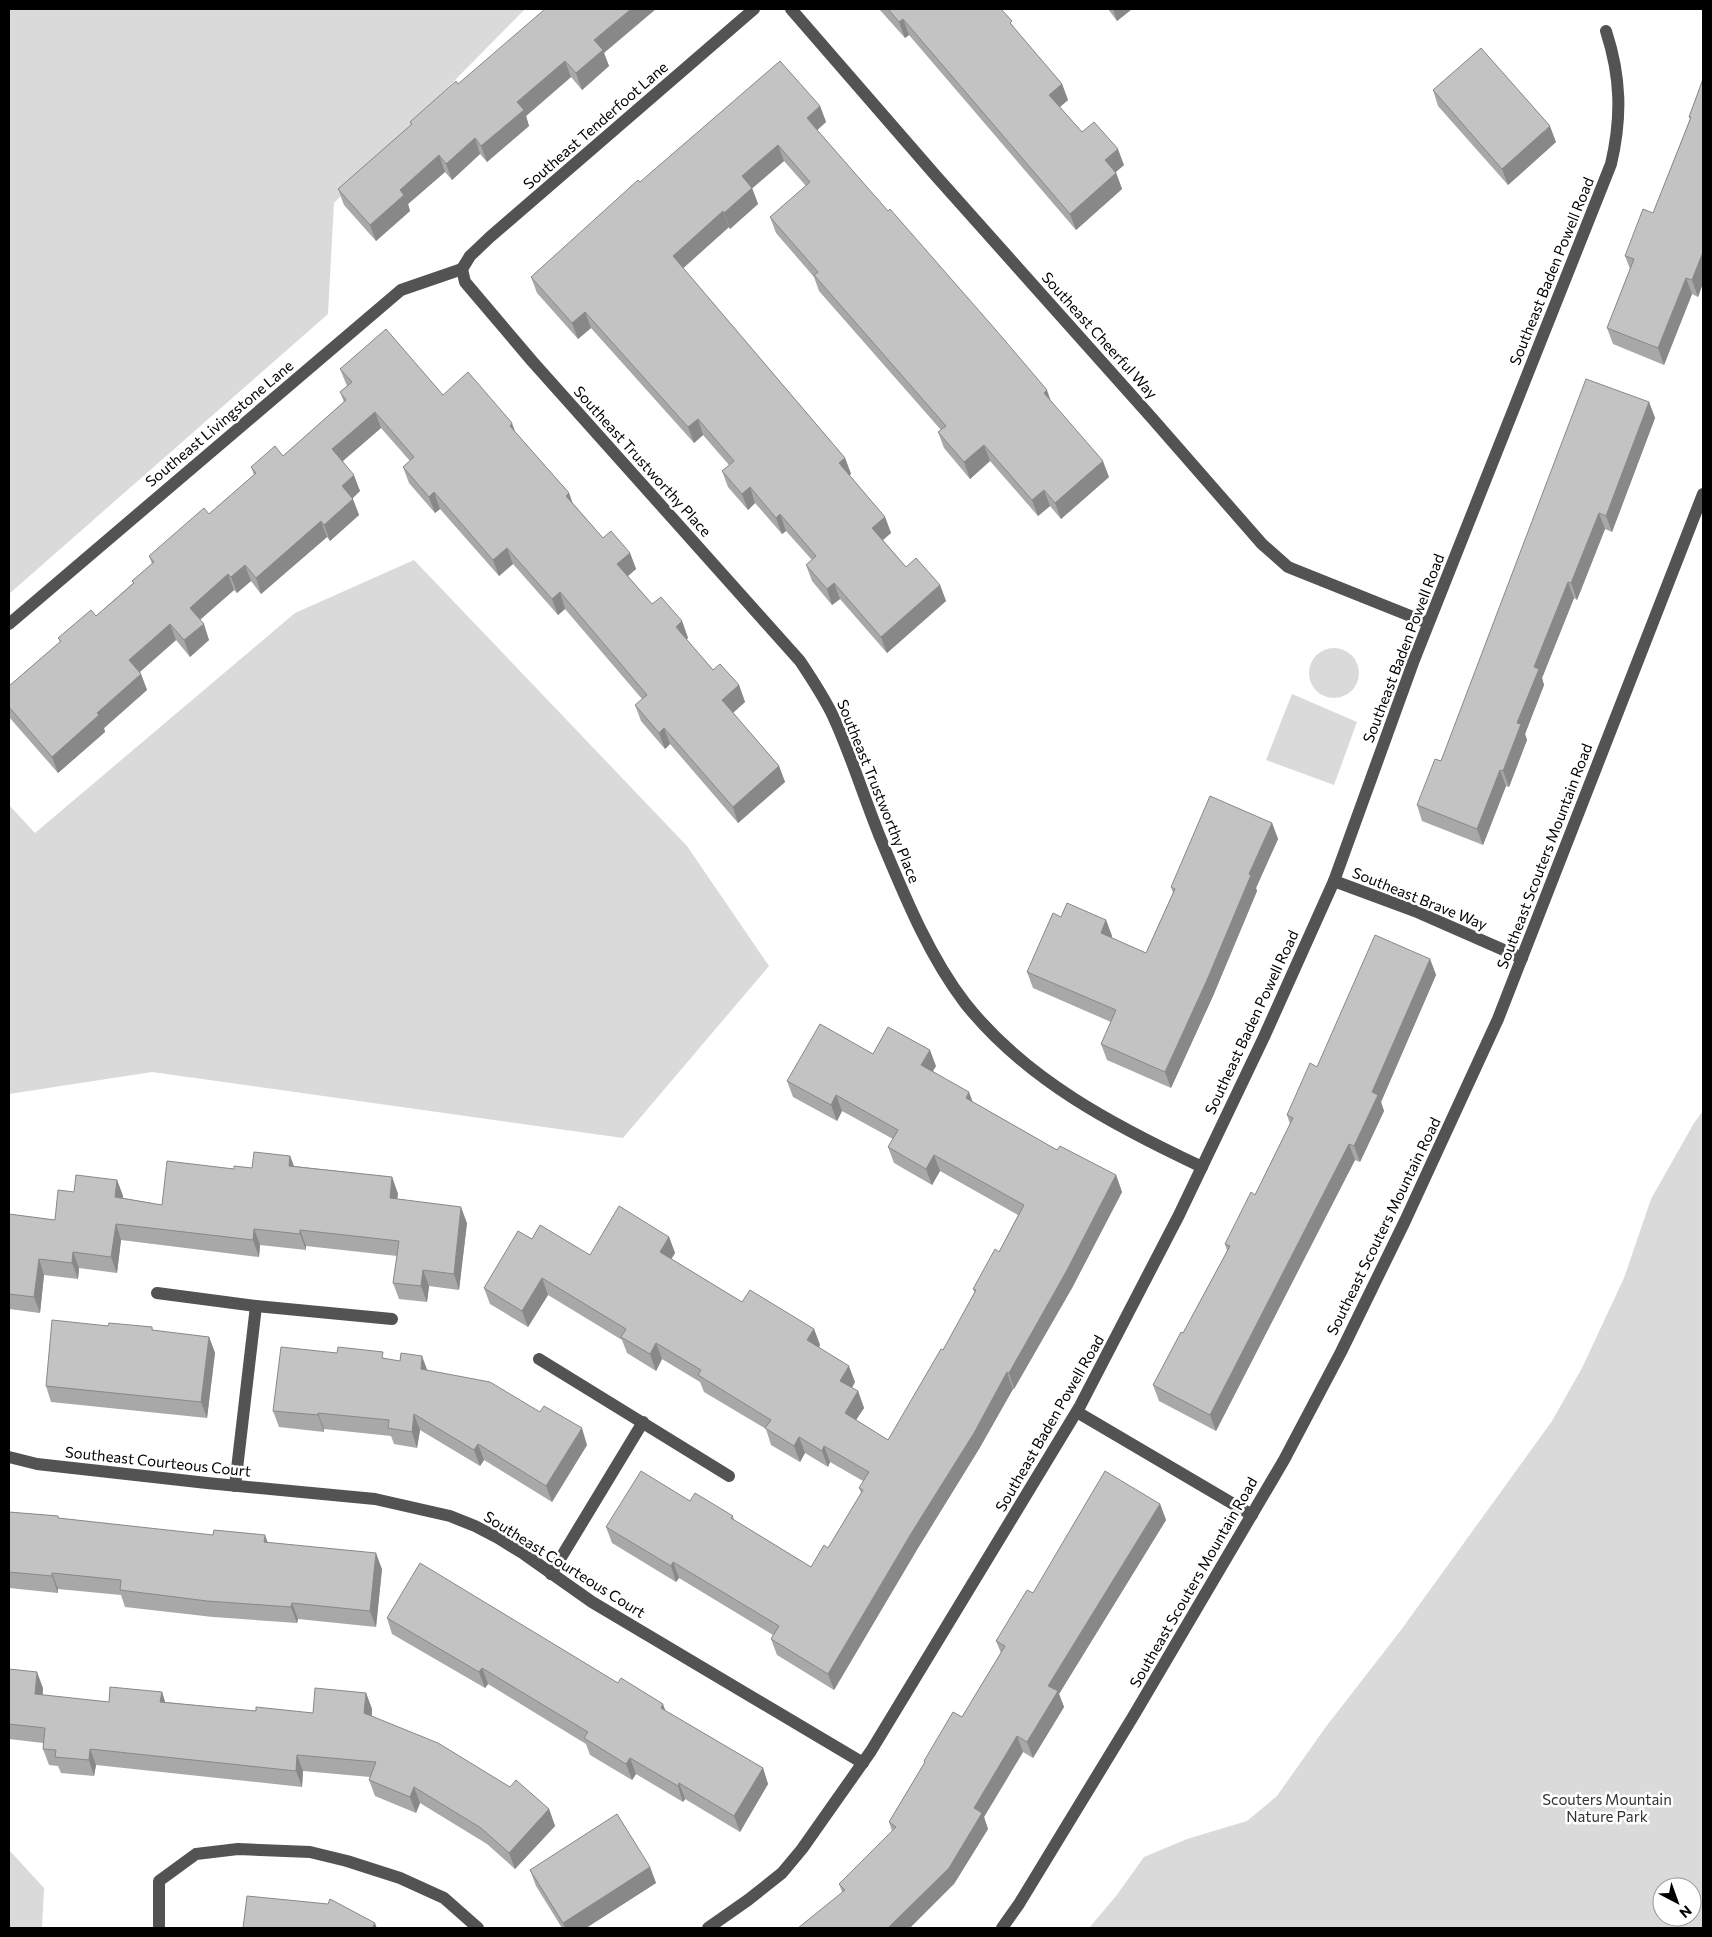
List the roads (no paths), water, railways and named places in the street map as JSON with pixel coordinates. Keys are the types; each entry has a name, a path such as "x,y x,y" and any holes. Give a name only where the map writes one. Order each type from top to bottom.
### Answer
{"street":[{"name":"Southeast Tenderfoot Lane","path":"462,269 470,256 490,237 754,9"},
{"name":"Southeast Cheerful Way","path":"792,9 936,176 1145,409 1262,544 1288,567 1428,623"},
{"name":"Southeast Baden Powell Road","path":"708,1928 782,1873 802,1849 863,1763 1077,1412 1202,1168 1264,1037 1334,881 1428,623 1611,164 1618,136 1619,111 1613,52 1606,31"},
{"name":"Southeast Livingstone Lane","path":"9,624 401,290 462,269"},
{"name":"Southeast Trustworthy Place","path":"462,269 465,282 800,661 832,715 901,888 945,974 965,1003 1006,1047 1057,1089 1106,1118 1202,1168"},
{"name":"Southeast Scouters Mountain Road","path":"1002,1928 1019,1904 1134,1715 1284,1460 1405,1221 1498,1019 1703,494"},
{"name":"Southeast Brave Way","path":"1334,881 1415,911 1522,958"},
{"path":"157,1293 256,1306 392,1319"},
{"path":"235,1486 256,1306"},
{"path":"539,1360 729,1476"},
{"path":"1077,1412 1252,1514"},
{"path":"551,1574 643,1422"},
{"name":"Southeast Courteous Court","path":"9,1458 37,1464 375,1499 450,1516 498,1538 600,1607 863,1763"},
{"path":"160,1928 159,1881 196,1854 238,1849 310,1852 347,1861 400,1878 444,1898 478,1928"}],"park label":[{"name":"Scouters Mountain Nature Park","path":"1607,1808"}]}
